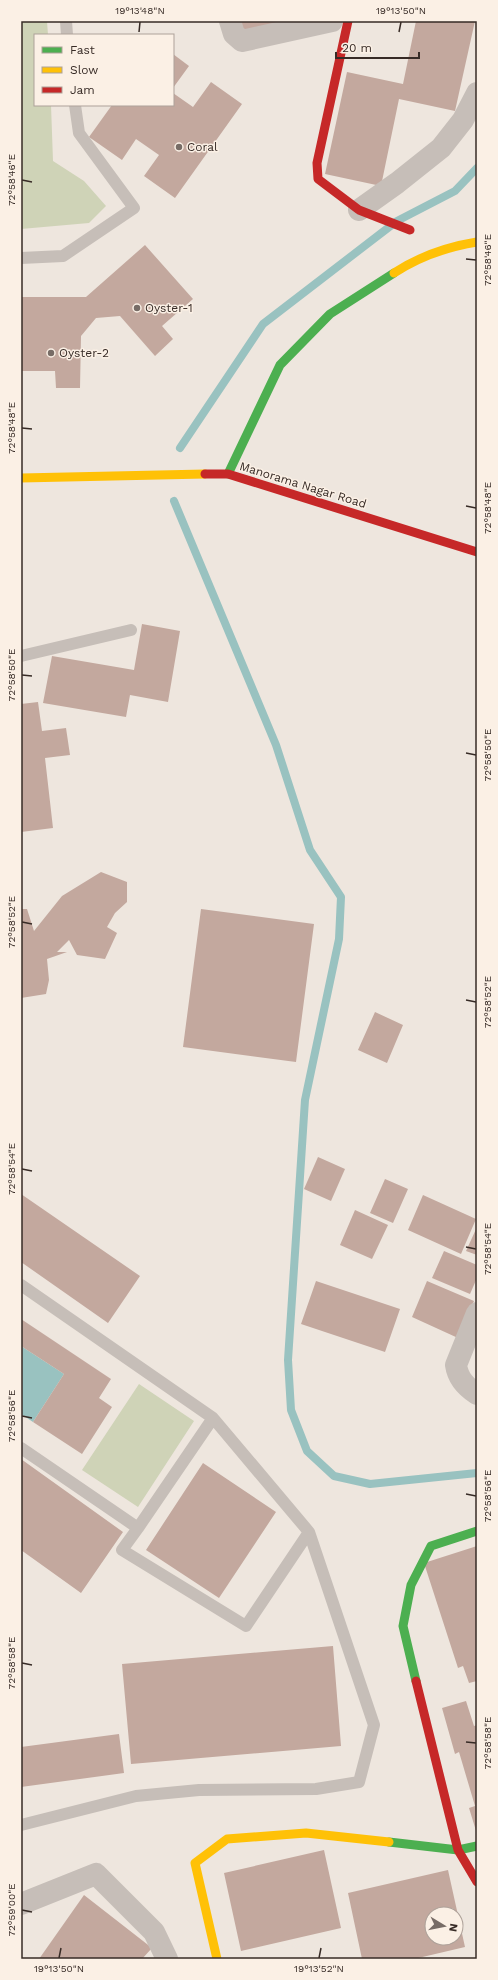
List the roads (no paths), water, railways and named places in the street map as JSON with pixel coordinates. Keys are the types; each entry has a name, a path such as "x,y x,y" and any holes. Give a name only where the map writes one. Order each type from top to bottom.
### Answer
{"street":[{"path":"230,21 234,34 242,41 332,21"},
{"path":"348,21 317,163 318,179 359,210 410,230"},
{"path":"359,210 397,183 441,148 463,120 477,93"},
{"path":"228,474 280,365 330,314 412,261 450,246 477,242"},
{"name":"Manorama Nagar Road","path":"21,478 228,474 477,552"},
{"path":"477,1313 456,1365 457,1374 467,1388 477,1394"},
{"path":"477,1531 431,1546 411,1585 403,1626 458,1850 477,1882"},
{"path":"217,1959 195,1863 227,1839 306,1833 458,1850 477,1846"},
{"path":"21,1904 96,1874 154,1932 168,1959"}],"lane":[{"path":"66,21 67,34"},
{"path":"21,258 63,256 134,208 80,133 75,106"},
{"path":"21,656 131,630"},
{"path":"21,1285 213,1418 309,1532 374,1725 359,1782 316,1789 198,1790 136,1796 21,1825"},
{"path":"213,1418 122,1550 246,1626 309,1532"},
{"path":"21,1448 138,1528"}],"water":[{"path":"21,1346 64,1374 33,1422 21,1414"}],"waterway":[{"path":"180,448 263,324 397,221 455,191 477,168"},
{"path":"174,501 276,745 310,850 341,897 339,939 305,1100 288,1360 291,1410 307,1451 334,1476 370,1484 477,1473"}],"place":[{"name":"Coral","path":"179,147"},
{"name":"Oyster-1","path":"137,308"},
{"name":"Oyster-2","path":"51,353"}]}
